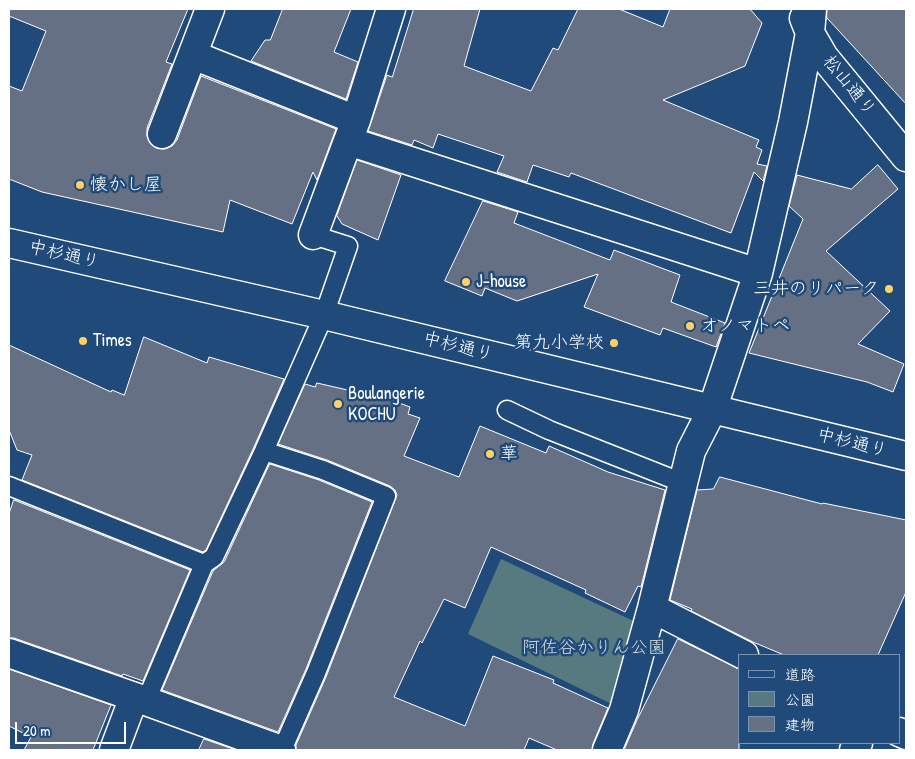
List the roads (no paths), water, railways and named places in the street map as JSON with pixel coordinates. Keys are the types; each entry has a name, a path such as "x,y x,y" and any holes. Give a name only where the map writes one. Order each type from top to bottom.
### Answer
{"street":[{"path":"162,134 210,9"},
{"path":"313,235 352,131 391,9"},
{"path":"607,750 624,710 652,608 691,451 712,410 758,273 793,122 807,17"},
{"name":"松山通り","path":"807,17 824,57 906,157"},
{"path":"193,56 352,131 758,273"},
{"name":"中杉通り","path":"9,243 324,315 906,456"},
{"path":"652,608 742,654"},
{"path":"9,653 282,750"},
{"path":"114,750 140,699"}],"lane":[{"path":"140,699 204,564 214,557 264,451 324,315 348,246 313,235"},
{"path":"507,410 549,430 682,483"},
{"path":"264,451 323,470 386,496 316,673 282,750"},
{"path":"9,486 204,564"}],"place":[{"name":"懐かし屋","path":"80,185"},
{"name":"J-house","path":"466,282"},
{"name":"三井のリパーク","path":"889,289"},
{"name":"オノマトペ","path":"690,326"},
{"name":"Times","path":"83,341"},
{"name":"第九小学校","path":"614,343"},
{"name":"Boulangerie KOCHU","path":"338,404"},
{"name":"華","path":"490,454"}],"park label":[{"name":"阿佐谷かりん公園","path":"594,648"}]}
